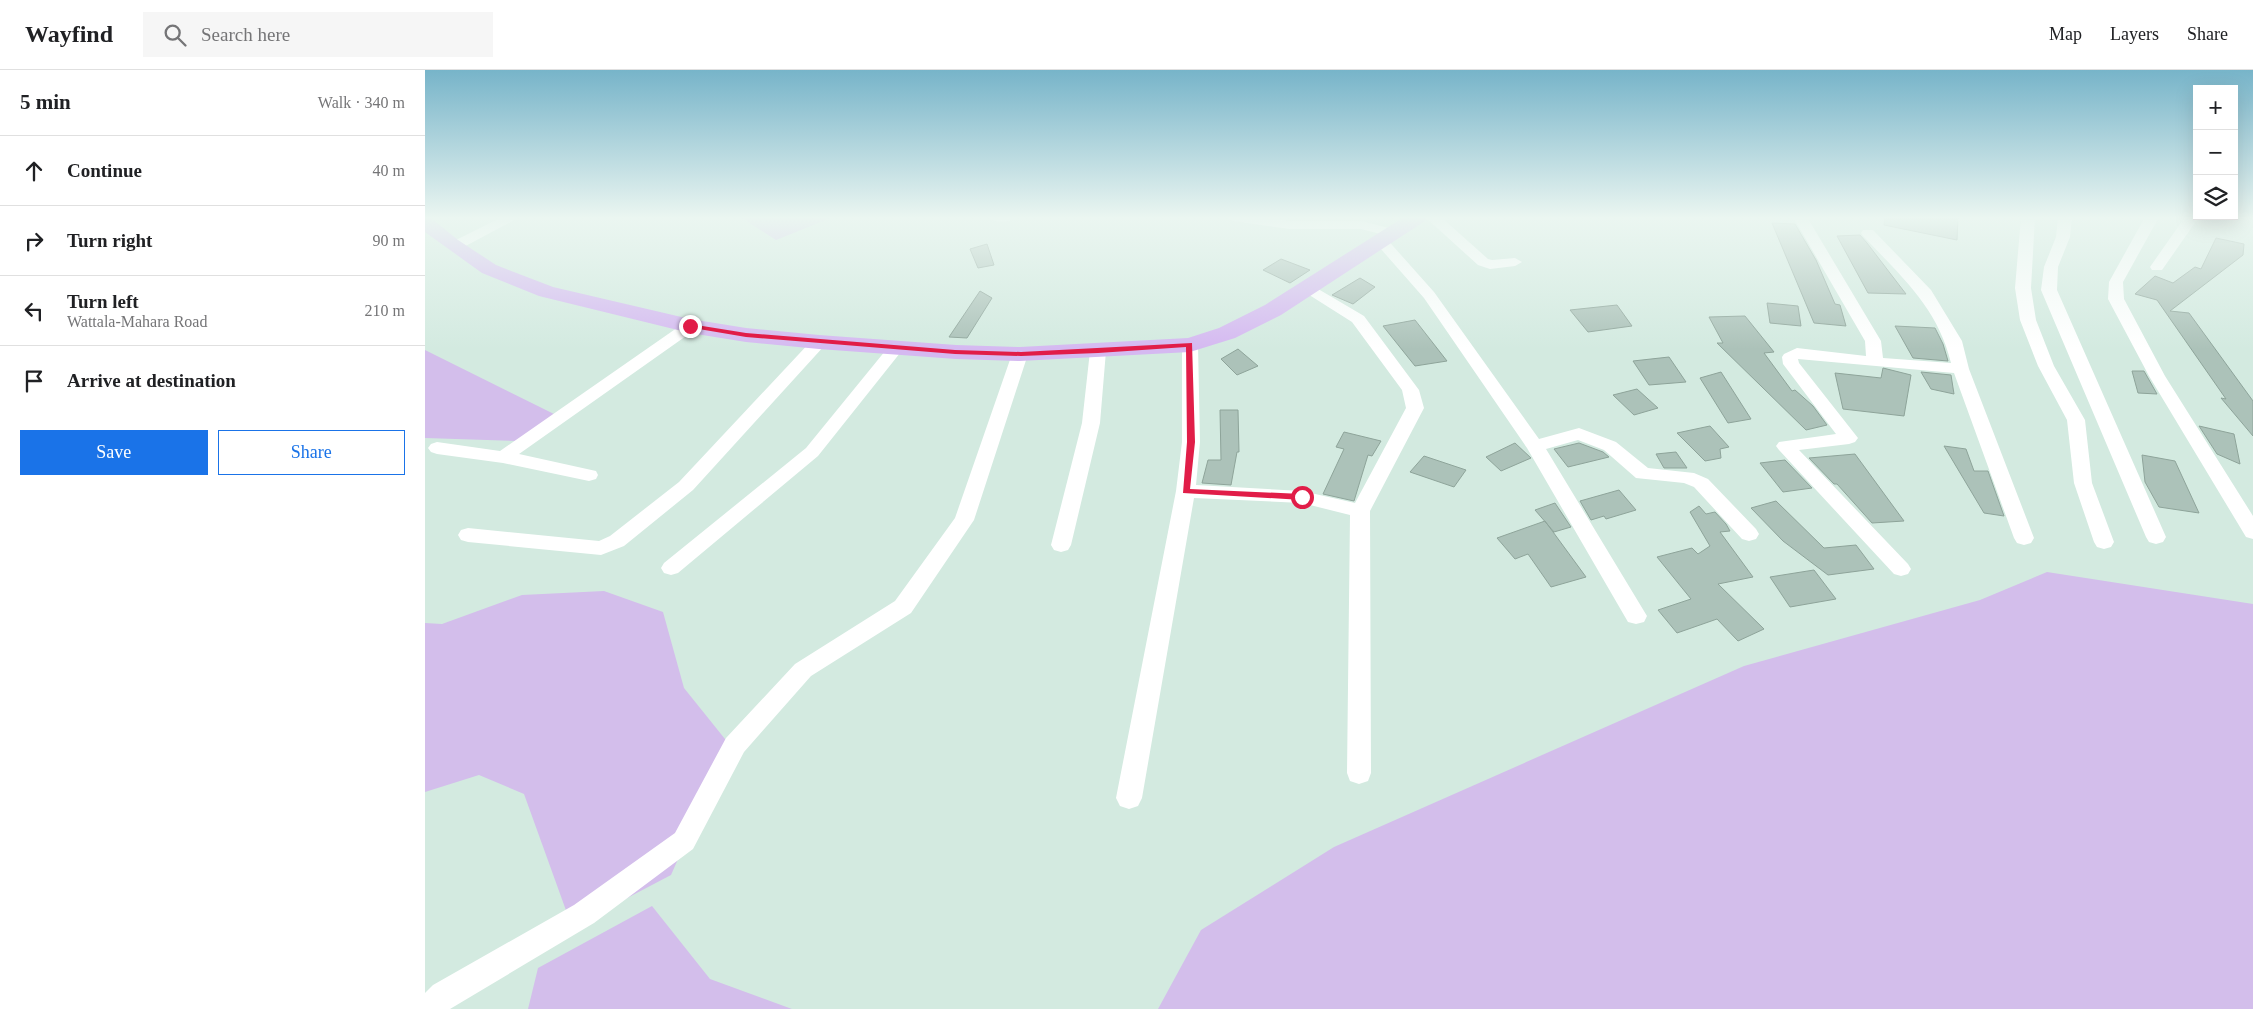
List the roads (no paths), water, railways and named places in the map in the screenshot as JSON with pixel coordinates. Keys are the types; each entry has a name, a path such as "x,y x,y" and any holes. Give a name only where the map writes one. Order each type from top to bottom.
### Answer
{"main road":[{"path":"477,261 489,269 546,292 690,326 746,335 819,342 1021,354 1098,352 1190,344 1227,333 1273,310 1350,261"}],"street":[{"path":"1404,261 1535,446 1636,616"},
{"path":"1482,261 1490,265 1515,262"},
{"path":"1826,261 1873,341 1875,362"},
{"path":"1895,261 1926,293 1954,341 1961,370 2025,538"},
{"path":"2025,261 2023,288 2028,320 2046,366 2076,420 2083,483 2103,542"},
{"path":"2053,261 2051,267 2049,290 2156,537"},
{"path":"2128,261 2116,282 2116,299 2157,376 2253,532"},
{"path":"2157,267 2161,261"},
{"path":"1308,288 1358,319 1410,390 1415,408 1360,511 1359,773"},
{"path":"503,458 690,326"},
{"path":"469,535 601,548 617,541 686,486 819,342"},
{"path":"1129,798 1186,491 1191,442 1190,344"},
{"path":"671,568 812,452 896,348"},
{"path":"1061,545 1091,423 1098,352"},
{"path":"1901,569 1785,446 1849,438 1791,364 1790,356 1797,353 1961,370"},
{"path":"430,1009 443,995 585,914 684,841 735,745 803,670 903,607 964,520 1021,354"},
{"path":"1535,446 1579,434 1610,446 1643,474 1687,477 1701,483 1749,534"},
{"path":"437,448 503,458 589,475"},
{"path":"1186,491 1302,497 1360,511"}]}
